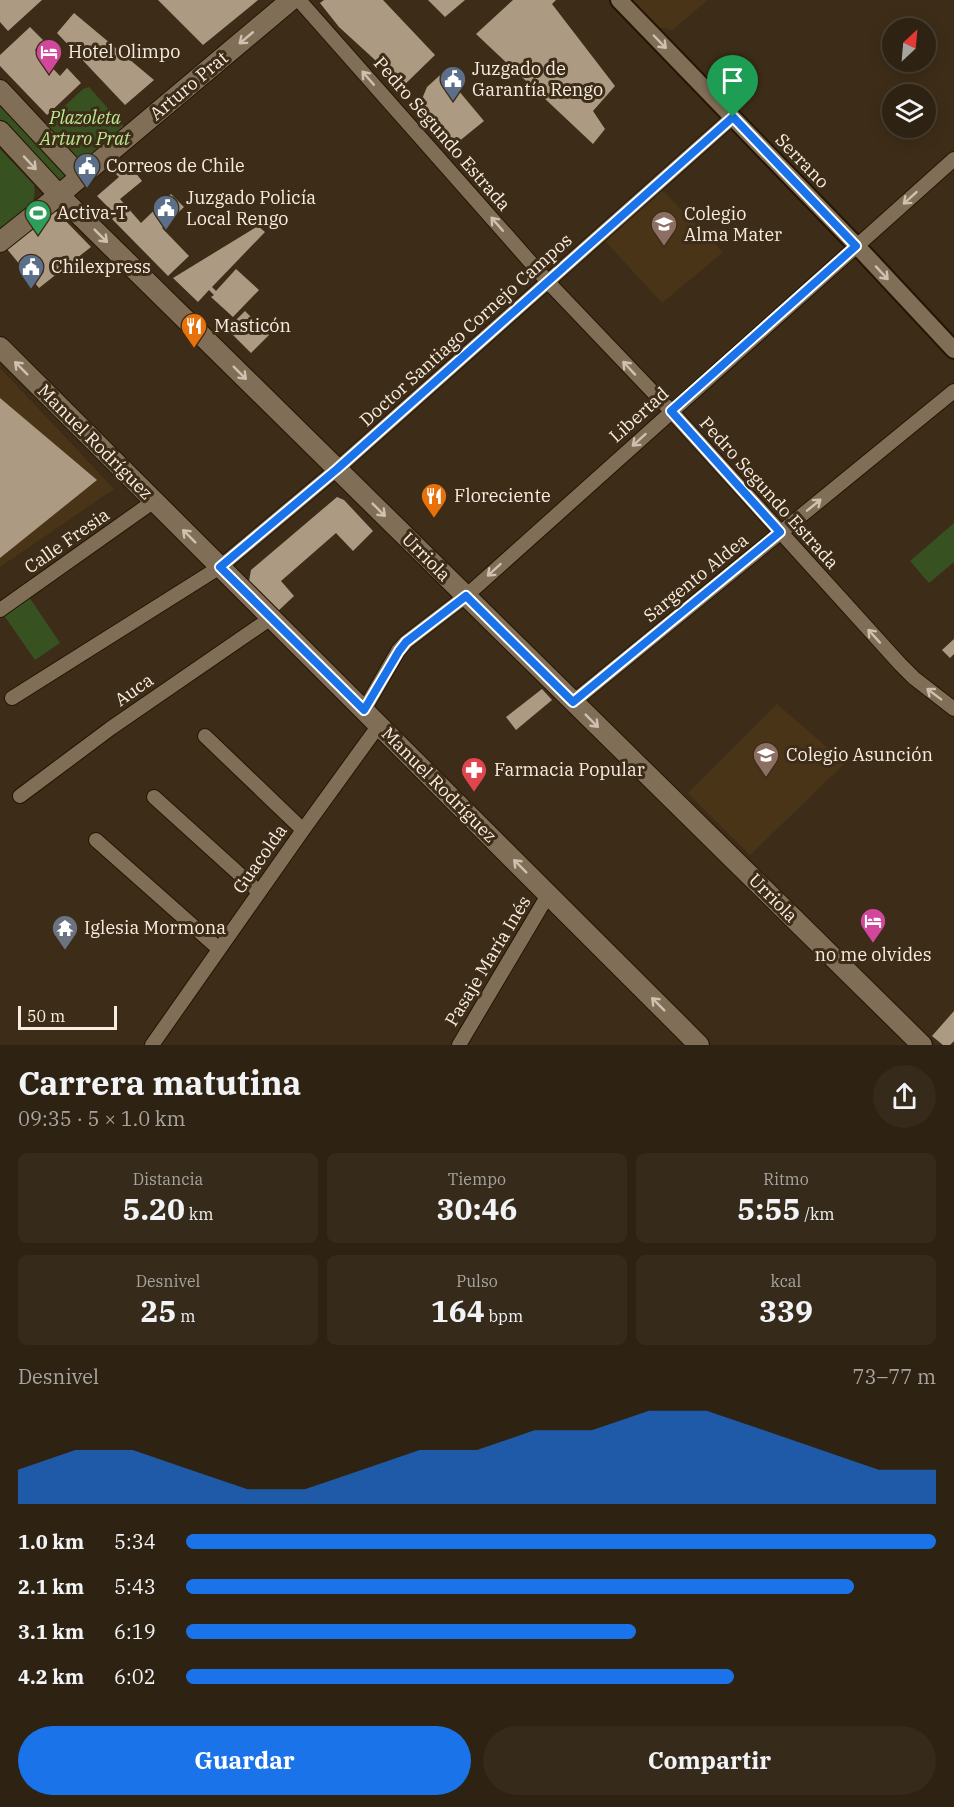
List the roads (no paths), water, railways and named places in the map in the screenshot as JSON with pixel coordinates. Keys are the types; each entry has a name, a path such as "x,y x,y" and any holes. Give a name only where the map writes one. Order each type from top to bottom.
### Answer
{"main road":[{"name":"Arturo Prat","path":"0,242 81,177 291,0"},
{"path":"0,90 81,177"},
{"name":"Urriola","path":"0,131 59,195 922,1045"},
{"name":"Manuel Rodríguez","path":"0,347 549,895 690,1041"}],"street":[{"name":"Pedro Segundo Estrada","path":"299,0 548,282 671,411 907,671 954,709"},
{"name":"Serrano","path":"619,0 954,350"},
{"name":"Doctor Santiago Cornejo Campos","path":"12,698 220,567 337,469 733,117"},
{"name":"Libertad","path":"364,710 406,642 466,596 954,159"},
{"name":"Sargento Aldea","path":"573,702 954,391"},
{"name":"Calle Fresia","path":"0,610 154,501"},
{"name":"Auca","path":"20,796 111,728 271,618"},
{"name":"Guacolda","path":"152,1045 379,725"},
{"path":"205,736 303,830"},
{"path":"154,797 259,892"},
{"path":"96,840 219,949"},
{"name":"Pasaje María Inés","path":"459,1045 549,895"}],"place":[{"name":"Hotel Olimpo","path":"49,75"},
{"name":"Juzgado de Garantía Rengo","path":"453,102"},
{"name":"Correos de Chile","path":"87,189"},
{"name":"Juzgado Policía Local Rengo","path":"166,231"},
{"name":"Activa-T","path":"38,236"},
{"name":"Colegio Alma Mater","path":"664,247"},
{"name":"Chilexpress","path":"31,290"},
{"name":"Masticón","path":"194,349"},
{"name":"Floreciente","path":"434,519"},
{"name":"Colegio Asunción","path":"766,778"},
{"name":"Farmacia Popular","path":"474,793"},
{"name":"no me olvides","path":"873,944"},
{"name":"Iglesia Mormona","path":"65,951"}],"park label":[{"name":"Plazoleta Arturo Prat","path":"85,128"}]}
